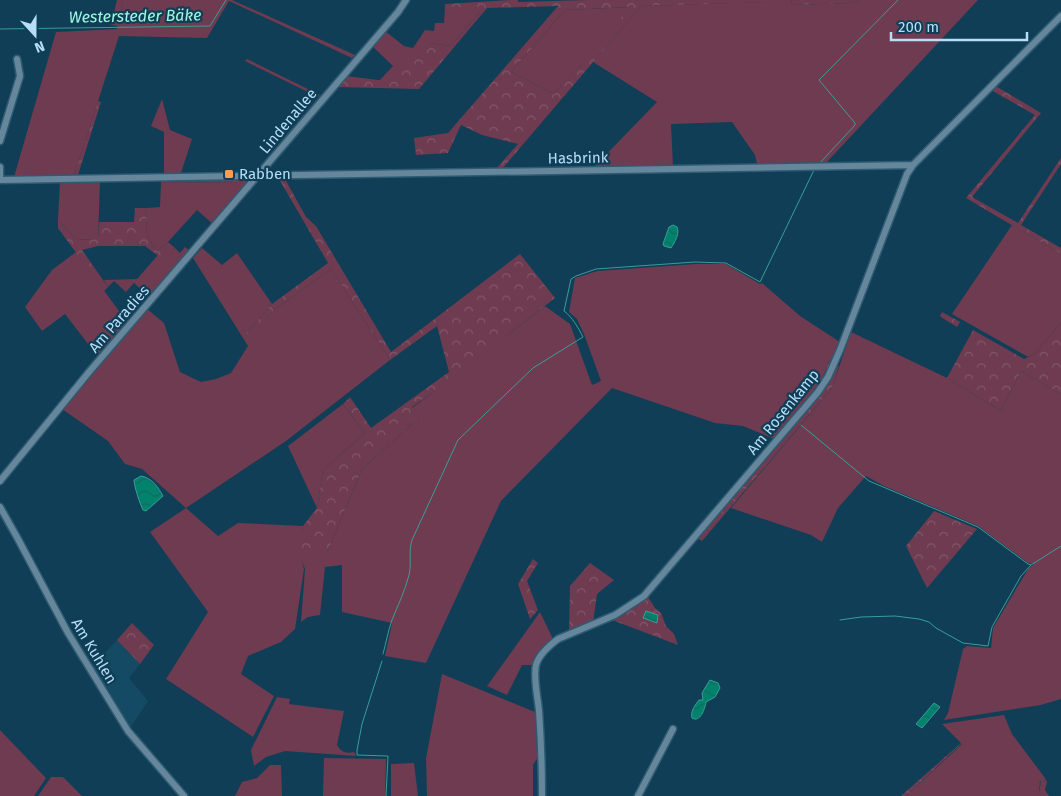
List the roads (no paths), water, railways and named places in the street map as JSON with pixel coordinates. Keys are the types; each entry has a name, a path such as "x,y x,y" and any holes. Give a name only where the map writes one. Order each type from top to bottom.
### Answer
{"street":[{"name":"Lindenallee","path":"0,180 258,176 398,12 406,0"},
{"name":"Am Rosenkamp","path":"542,796 536,680 538,660 546,649 558,639 615,615 644,596 818,392 828,377 840,350 907,174 1061,16"},
{"path":"0,141 20,76 17,59"},
{"path":"899,166 907,174"},
{"name":"Hasbrink","path":"258,176 913,166"},
{"path":"0,167 0,180"},
{"name":"Am Paradies","path":"0,481 89,372 258,176"},
{"name":"Am Kuhlen","path":"0,507 68,633 120,720 184,796"},
{"path":"638,796 674,729"}],"water":[{"path":"673,225 677,227 678,232 671,248 663,244 669,227"},
{"path":"141,476 157,486 163,496 146,511 143,510 134,483 134,480"},
{"path":"646,611 658,615 657,623 643,618"},
{"path":"710,680 718,683 720,688 715,697 706,702 700,717 697,719 692,718 693,709 699,700 703,700 702,693"},
{"path":"934,703 940,707 922,728 916,724"}],"waterway":[{"name":"Westersteder Bäke","path":"0,29 210,26 226,0"},
{"path":"819,164 855,125 819,80 898,0"},
{"path":"383,654 391,624 409,575 412,540 458,440 533,368 583,337 575,322 564,311 571,279 596,269 695,262 726,263 760,282 814,170"},
{"path":"801,425 869,481 978,527 1028,564 1031,565 1061,546"},
{"path":"840,620 895,616 919,619 929,622 963,643 988,646 992,627 1021,576 1031,565"},
{"path":"45,598 61,626"},
{"path":"69,641 80,660"},
{"path":"382,661 362,724 357,755 388,756 386,796"}],"place":[{"name":"Rabben","path":"229,174"}]}
